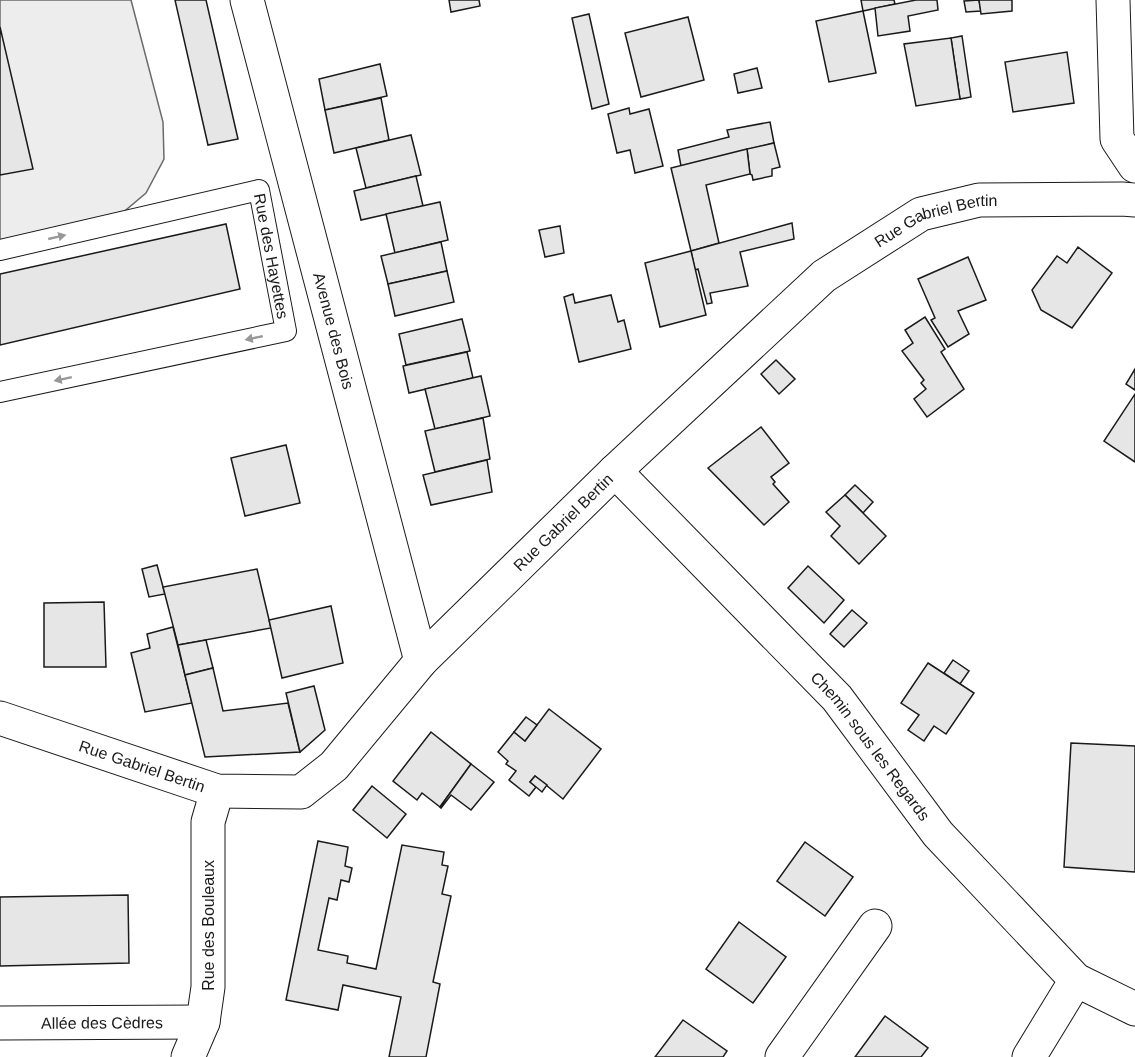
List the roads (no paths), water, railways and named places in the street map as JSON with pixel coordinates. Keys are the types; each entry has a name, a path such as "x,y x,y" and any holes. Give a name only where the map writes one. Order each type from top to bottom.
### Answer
{"street":[{"name":"Avenue des Bois","path":"247,0 421,661"},
{"path":"1113,0 1117,139 1135,166"},
{"name":"Rue Gabriel Bertin","path":"0,718 217,791 301,792 334,766 421,661 615,471 824,276 921,214 979,200 1135,200"},
{"name":"Chemin sous les Regards","path":"615,471 837,698 938,834 1076,980 1135,1009"},
{"name":"Rue des Bouleaux","path":"188,1057 203,1022 208,987 208,822 217,791"},
{"path":"782,1057 874,926"},
{"path":"1029,1057 1076,980"},
{"name":"Allée des Cèdres","path":"0,1023 203,1022"}],"lane":[{"name":"Rue des Hayettes","path":"0,250 259,190 286,331 0,392"}]}
